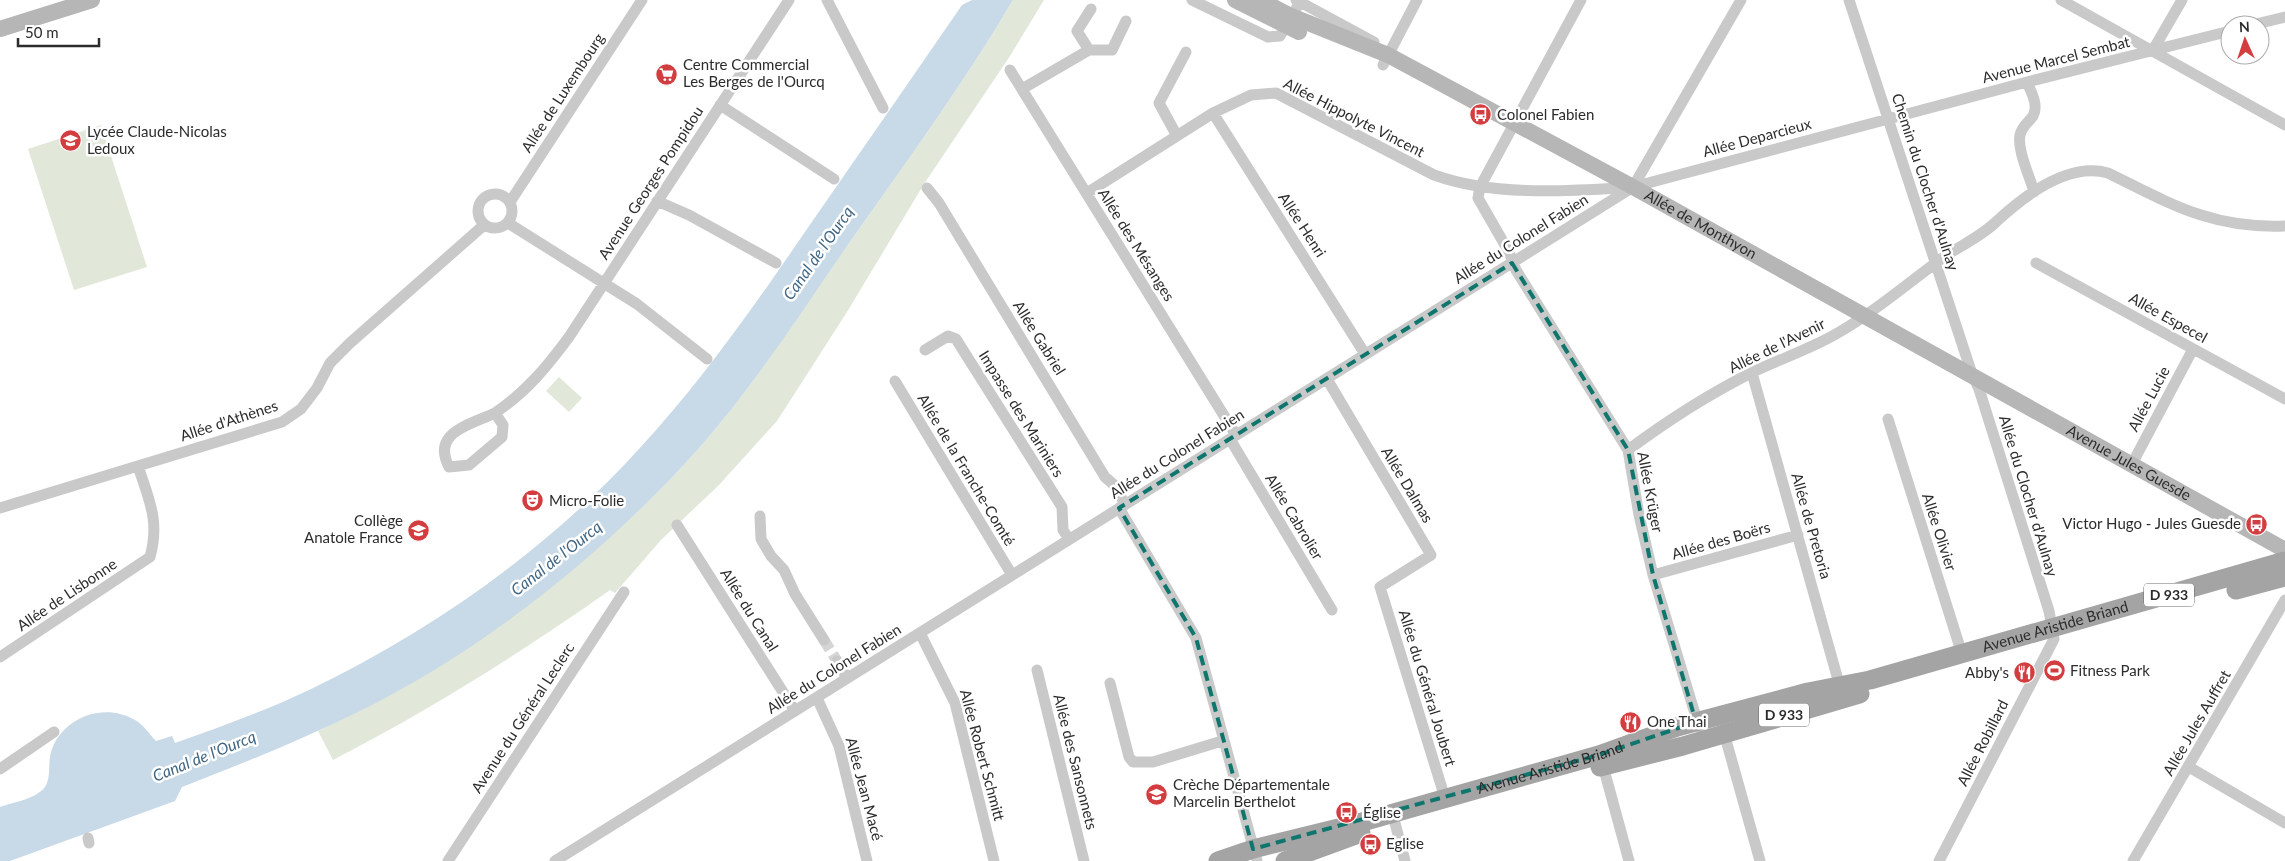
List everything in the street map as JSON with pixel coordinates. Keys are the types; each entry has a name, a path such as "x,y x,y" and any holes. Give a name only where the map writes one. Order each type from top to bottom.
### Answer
{"main road":[{"name":"Avenue Aristide Briand","path":"1285,861 1358,834 1603,766 1683,746 2053,634 2285,561"},
{"name":"Avenue Aristide Briand","path":"1218,861 1255,855 1445,798 1599,755 1696,722 1808,692 1840,687 1962,654 2053,634 2285,577"}],"street":[{"path":"0,20 64,0"},
{"path":"0,29 92,0"},
{"name":"Allée de Luxembourg","path":"510,202 642,0"},
{"name":"Avenue Georges Pompidou","path":"495,413 503,425 502,437 469,465 449,467 444,457 445,442 452,432 495,413 513,401 538,379 569,337 603,282 790,0"},
{"path":"827,0 883,108"},
{"path":"1192,0 1268,37 1280,36 1298,1 1378,44 1385,60"},
{"name":"Allée de Monthyon","path":"1234,0 1429,77 1972,374"},
{"name":"Allée de Monthyon","path":"1260,0 1288,21"},
{"path":"1385,60 1417,0"},
{"path":"1480,187 1581,0"},
{"name":"Allée du Colonel Fabien","path":"555,861 1633,187 1741,0"},
{"name":"Chemin du Clocher d'Aulnay","path":"1849,0 1972,374"},
{"path":"2061,0 2285,125"},
{"path":"2153,50 2182,0"},
{"path":"1089,50 1077,31 1091,9"},
{"path":"2270,20 2285,16"},
{"path":"1022,89 1089,50 1112,50 1126,22"},
{"name":"Avenue Marcel Sembat","path":"1889,119 2220,33"},
{"path":"1177,136 1159,103 1186,52"},
{"name":"Allée des Mésanges","path":"1010,70 1087,193 1233,437"},
{"path":"2027,82 2035,103 2033,115 2024,125 2020,136 2020,151 2034,192"},
{"name":"Allée Hippolyte Vincent","path":"1087,193 1213,113 1251,95 1276,93 1434,175 1457,184 1515,190 1594,190 1633,187"},
{"path":"720,105 834,179"},
{"name":"Allée Henri","path":"1213,113 1365,354"},
{"name":"Allée Deparcieux","path":"1633,187 1889,119"},
{"name":"Allée de l'Avenir","path":"1628,450 1693,405 1752,373 1835,334 1936,263 1970,242 2012,207 2034,192 2071,175 2101,171 2195,215 2227,223 2257,227 2285,226"},
{"name":"Allée Krüger","path":"1480,187 1478,198 1509,252 1512,263 1628,450 1639,515 1653,575 1696,722"},
{"name":"Allée Gabriel","path":"927,188 940,203 1105,477 1113,484 1122,506 1196,638 1222,741 1255,855"},
{"path":"1594,190 1600,199 1601,206"},
{"path":"494,194 506,197 510,202 512,213 508,224 498,228 484,225 478,214 483,198 494,194"},
{"path":"657,201 689,215 776,263"},
{"path":"508,224 637,304 707,359"},
{"name":"Allée d'Athènes","path":"0,508 282,422 301,409 317,388 330,363 350,343 484,225"},
{"name":"Allée Especel","path":"2036,263 2285,399"},
{"name":"Impasse des Mariniers","path":"925,350 948,336 956,340 1062,507 1064,530 1069,539"},
{"name":"Allée Lucie","path":"2132,464 2193,349"},
{"name":"Allée de Pretoria","path":"1752,373 1840,687"},
{"name":"Avenue Jules Guesde","path":"1972,374 2285,550"},
{"name":"Allée du Clocher d'Aulnay","path":"1972,374 1979,389 2049,611 2053,634"},
{"name":"Allée Dalmas","path":"1327,379 1431,555 1380,587"},
{"name":"Allée de la Franche-Comté","path":"895,380 1012,575"},
{"name":"Allée Olivier","path":"1888,419 1962,654"},
{"name":"Allée Cabrolier","path":"1233,437 1332,610"},
{"name":"Allée de Lisbonne","path":"0,657 150,557 155,538 154,520 138,466"},
{"path":"760,516 760,539 771,556 784,570 794,594 824,640"},
{"name":"Allée du Canal","path":"677,526 794,711"},
{"name":"Allée des Boërs","path":"1653,575 1798,534"},
{"name":"Allée du Général Joubert","path":"1380,587 1445,798"},
{"name":"Avenue du Général Leclerc","path":"448,861 624,592"},
{"name":"Allée Jules Auffret","path":"2134,861 2285,600"},
{"name":"Allée Robert Schmitt","path":"920,634 955,702 994,861"},
{"name":"Allée Robillard","path":"1939,861 2053,634"},
{"path":"836,661 847,678"},
{"name":"Allée des Sansonnets","path":"1037,670 1084,861"},
{"path":"1110,683 1129,757 1133,762 1153,762 1222,741"},
{"name":"Allée Jean Macé","path":"817,698 838,746 867,861"},
{"path":"1727,714 1724,733 1760,861"},
{"path":"1696,722 1701,730 1724,733"},
{"path":"0,769 54,732"},
{"path":"1603,766 1629,861"},
{"path":"2189,767 2285,823"},
{"path":"1396,823 1405,861"}],"highlighted area":[{"path":"1512,263 1628,450 1653,575 1696,722 1599,755 1253,849 1196,638 1119,508"}],"shaded area":[{"path":"1013,0 1044,0 1010,56 924,184 847,312 777,421 719,485 661,540 615,593 610,590 474,680 405,721 333,760 318,731 417,679 510,617 555,584 598,548 679,470 726,416 790,328 955,92"},
{"path":"101,125 147,267 74,290 28,149"},
{"path":"559,377 582,398 569,412 546,391"}],"water":[{"name":"Canal de l'Ourcq","path":"972,0 1013,0 935,121 748,387 703,444 606,541 528,606 444,664 401,690 313,733 182,787 175,801 10,861 0,861 0,807 30,797 45,787 52,749 66,728 75,721 98,713 111,712 135,720 156,741 172,736 175,743 259,712 309,690 400,642 486,585 566,521 639,449 685,397 768,286 962,5"}],"tunnel":[{"path":"824,640 837,661"}],"place":[{"name":"Centre Commercial Les Berges de l'Ourcq","path":"667,74"},
{"name":"Colonel Fabien","path":"1481,115"},
{"name":"Lycée Claude-Nicolas Ledoux","path":"71,141"},
{"name":"Micro-Folie","path":"533,501"},
{"name":"Victor Hugo - Jules Guesde","path":"2257,524"},
{"name":"Collège Anatole France","path":"419,530"},
{"name":"Fitness Park","path":"2054,671"},
{"name":"Abby's","path":"2025,673"},
{"name":"One Thai","path":"1631,722"},
{"name":"Crèche Départementale Marcelin Berthelot","path":"1157,794"},
{"name":"Église","path":"1347,813"},
{"name":"Eglise","path":"1370,844"}]}
